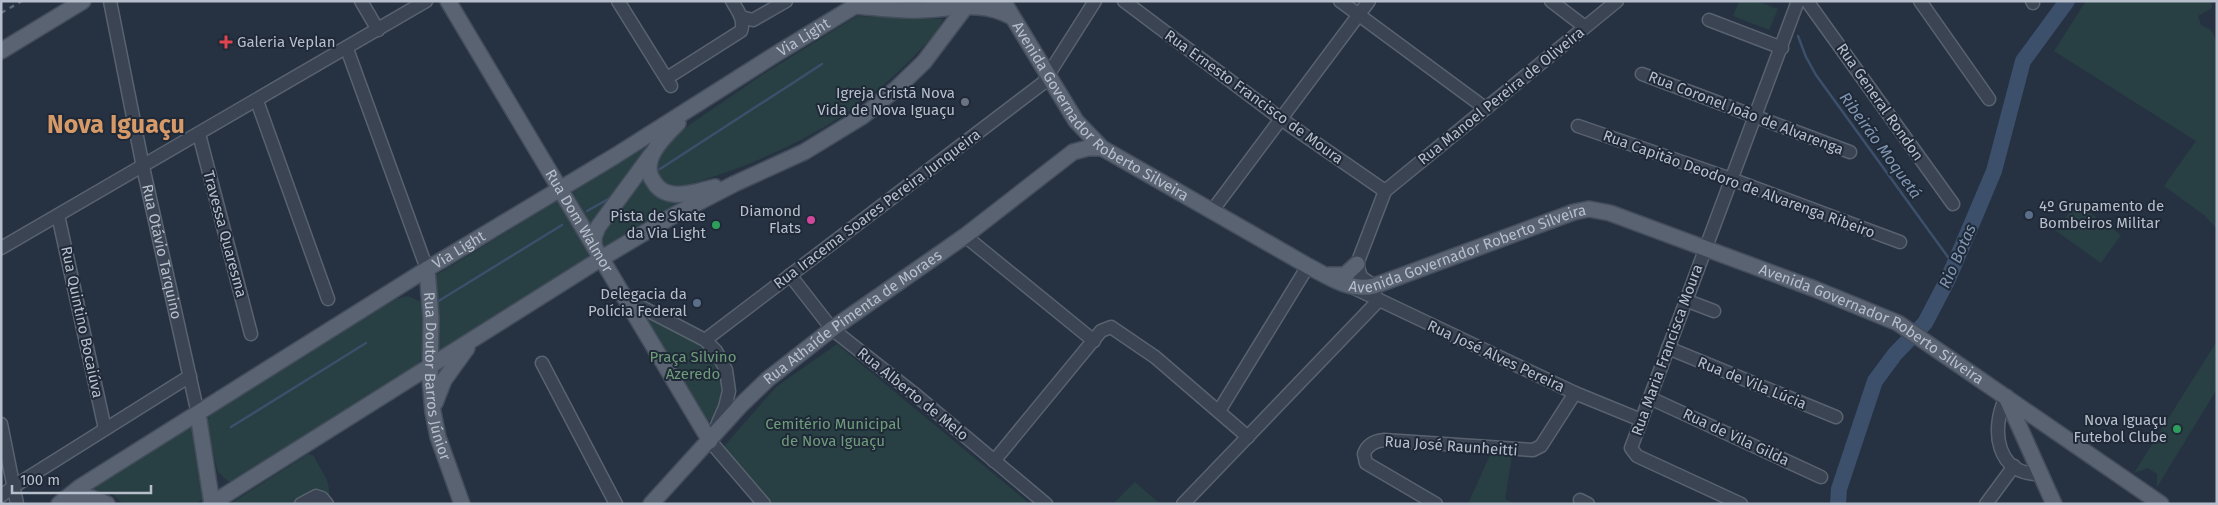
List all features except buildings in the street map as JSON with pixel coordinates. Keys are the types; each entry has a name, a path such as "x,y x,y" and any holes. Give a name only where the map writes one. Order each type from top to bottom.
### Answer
{"main road":[{"path":"1,52 83,1"},
{"name":"Rua Dom Walmor","path":"448,1 626,299 707,451"},
{"path":"820,27 833,14 841,1"},
{"name":"Avenida Governador Roberto Silveira","path":"1003,1 1076,121 1102,148 1308,266 1352,287 1363,288 1376,293 1574,212 1585,209 1610,213 1815,289 1898,323 2161,504"},
{"name":"Via Light","path":"59,504 80,487 427,269 859,4"},
{"name":"Avenida Governador Roberto Silveira","path":"859,4 921,10 968,4 992,7 1012,18"},
{"path":"211,504 427,364 476,338 598,251 746,178 804,152 848,126 874,108 924,62 968,4"},
{"path":"598,251 594,237 598,227 656,147 679,122 719,90"},
{"path":"1073,152 1078,136 1076,121"},
{"path":"656,147 650,163 649,173 657,186 667,193 691,193 746,178"},
{"name":"Rua Athaíde Pimenta de Moraes","path":"652,504 707,451 758,389 832,329 965,236 1073,152 1088,148 1102,148"},
{"path":"1325,274 1345,275 1357,264"},
{"name":"Rua Doutor Barros Júnior","path":"427,269 430,300 427,364 433,412 438,436 462,504"},
{"path":"400,287 411,288 430,300"},
{"path":"433,412 444,380 459,357 476,338"},
{"path":"2006,397 2054,504"},
{"name":"Rua Otávio Tarquino","path":"198,414 211,504"},
{"path":"2021,432 2029,423 2042,421"},
{"path":"208,474 221,486 240,486"},
{"path":"67,504 76,499 88,497 107,504"}],"street":[{"name":"Rua Otávio Tarquino","path":"110,1 143,167 198,414"},
{"path":"361,1 378,30"},
{"path":"1,248 347,49 426,1"},
{"path":"618,1 669,82 741,31 741,16 732,1"},
{"path":"741,16 753,20 786,1"},
{"name":"Rua Iracema Soares Pereira Junqueira","path":"705,340 1032,92 1049,77 1095,1"},
{"name":"Rua Ernesto Francisco de Moura","path":"1124,1 1281,120 1385,190"},
{"path":"1340,1 1485,108"},
{"path":"1212,212 1369,1"},
{"path":"1551,1 1585,27"},
{"name":"Rua Manoel Pereira de Oliveira","path":"1385,190 1616,1"},
{"name":"Rua Maria Francisca Moura","path":"1741,504 1716,499 1634,454 1632,447 1685,300 1782,48 1798,1"},
{"name":"Rua General Rondon","path":"1806,1 1952,204"},
{"path":"1920,1 1989,99"},
{"path":"1709,20 1782,48"},
{"name":"Rua Doutor Barros Júnior","path":"347,49 427,269"},
{"name":"Rua Coronel João de Alvarenga","path":"1642,74 1850,152"},
{"path":"257,101 328,299"},
{"name":"Rua Capitão Deodoro de Alvarenga Ribeiro","path":"1578,126 1731,179 1900,242"},
{"name":"Travessa Quaresma","path":"199,134 251,334"},
{"path":"1183,504 1248,437 1376,293 1361,277 1357,264 1385,190"},
{"name":"Rua Quintino Bocaiúva","path":"58,215 105,429"},
{"path":"965,236 1094,341"},
{"path":"1219,411 1308,266"},
{"name":"Rua Alberto de Melo","path":"790,274 832,329 917,396 1046,504"},
{"name":"Rua José Alves Pereira","path":"1376,293 1574,393 1641,420"},
{"path":"626,299 705,340 720,358 729,384 726,407 707,451 764,504"},
{"path":"1685,300 1714,311"},
{"path":"994,461 1107,328 1116,328 1150,353 1248,437"},
{"name":"Rua de Vila Lúcia","path":"1668,348 1836,417"},
{"path":"542,363 616,504"},
{"path":"1,496 190,376"},
{"name":"Rua José Raunheitti","path":"1436,504 1366,463 1364,454 1368,446 1376,441 1384,440 1534,450 1541,446 1574,393"},
{"path":"2006,397 1999,413 1997,435 2003,453 2014,466 2028,473 2041,474"},
{"name":"Rua de Vila Gilda","path":"1650,398 1822,477"},
{"path":"1,424 17,504"},
{"path":"1986,504 2014,466"},
{"path":"301,504 316,496 322,498 327,504"}],"green space":[{"path":"1739,1 1757,1 1778,9 1769,30 1733,16"},
{"path":"2086,1 2211,1 2212,8 2198,16 2201,25 2211,30 2217,42 2217,229 2204,215 2164,186 2196,141 2054,51"},
{"path":"857,16 943,19 931,38 890,79 836,120 807,137 745,165 680,187 670,186 658,178 655,157 663,143 762,75"},
{"path":"646,144 641,160 593,230 571,189"},
{"path":"643,176 689,198 605,249 599,239 603,230"},
{"path":"558,200 594,258 437,356 435,276"},
{"path":"2076,203 2121,235 2101,263 2056,231"},
{"path":"408,296 421,302 425,317 426,342 418,364 239,482 228,481 218,472 208,433 208,419 212,412 378,309 399,298"},
{"name":"Praça Silvino Azeredo","path":"641,313 702,345 708,353 718,372 722,393 717,412 710,420 707,421"},
{"name":"Nova Iguaçu Futebol Clube","path":"2217,341 2217,389 2157,487 2157,474 2148,468 2134,473"},
{"name":"Cemitério Municipal de Nova Iguaçu","path":"837,344 1030,504 769,504 720,451 776,387"},
{"path":"196,421 206,497 195,504 123,504 113,494 89,489"},
{"path":"1491,453 1512,456 1505,499 1515,504 1468,504"},
{"path":"308,454 314,456 326,478 329,488 329,504 317,489 295,504 230,504"},
{"path":"1135,482 1160,504 1113,504"}],"waterway":[{"name":"Rio Botas","path":"1838,504 1839,489 1875,381 1895,354 1925,323 1948,279 1994,171 2023,61 2067,1"},
{"name":"Ribeirão Moquetá","path":"1798,36 1806,57 1816,75 1953,264"},
{"path":"660,169 822,64"},
{"path":"587,211 612,197"},
{"path":"437,302 562,225"},
{"path":"231,427 366,343"}],"railway":[{"path":"1,13 22,1"}],"place":[{"name":"Galeria Veplan","path":"226,42"},
{"name":"Igreja Cristã Nova Vida de Nova Iguaçu","path":"965,102"},
{"name":"4º Grupamento de Bombeiros Militar","path":"2029,215"},
{"name":"Diamond Flats","path":"811,220"},
{"name":"Pista de Skate da Via Light","path":"716,225"},
{"name":"Delegacia da Polícia Federal","path":"697,303"},
{"name":"Nova Iguaçu Futebol Clube","path":"2177,429"}],"district":[{"name":"Nova Iguaçu","path":"116,124"}]}
